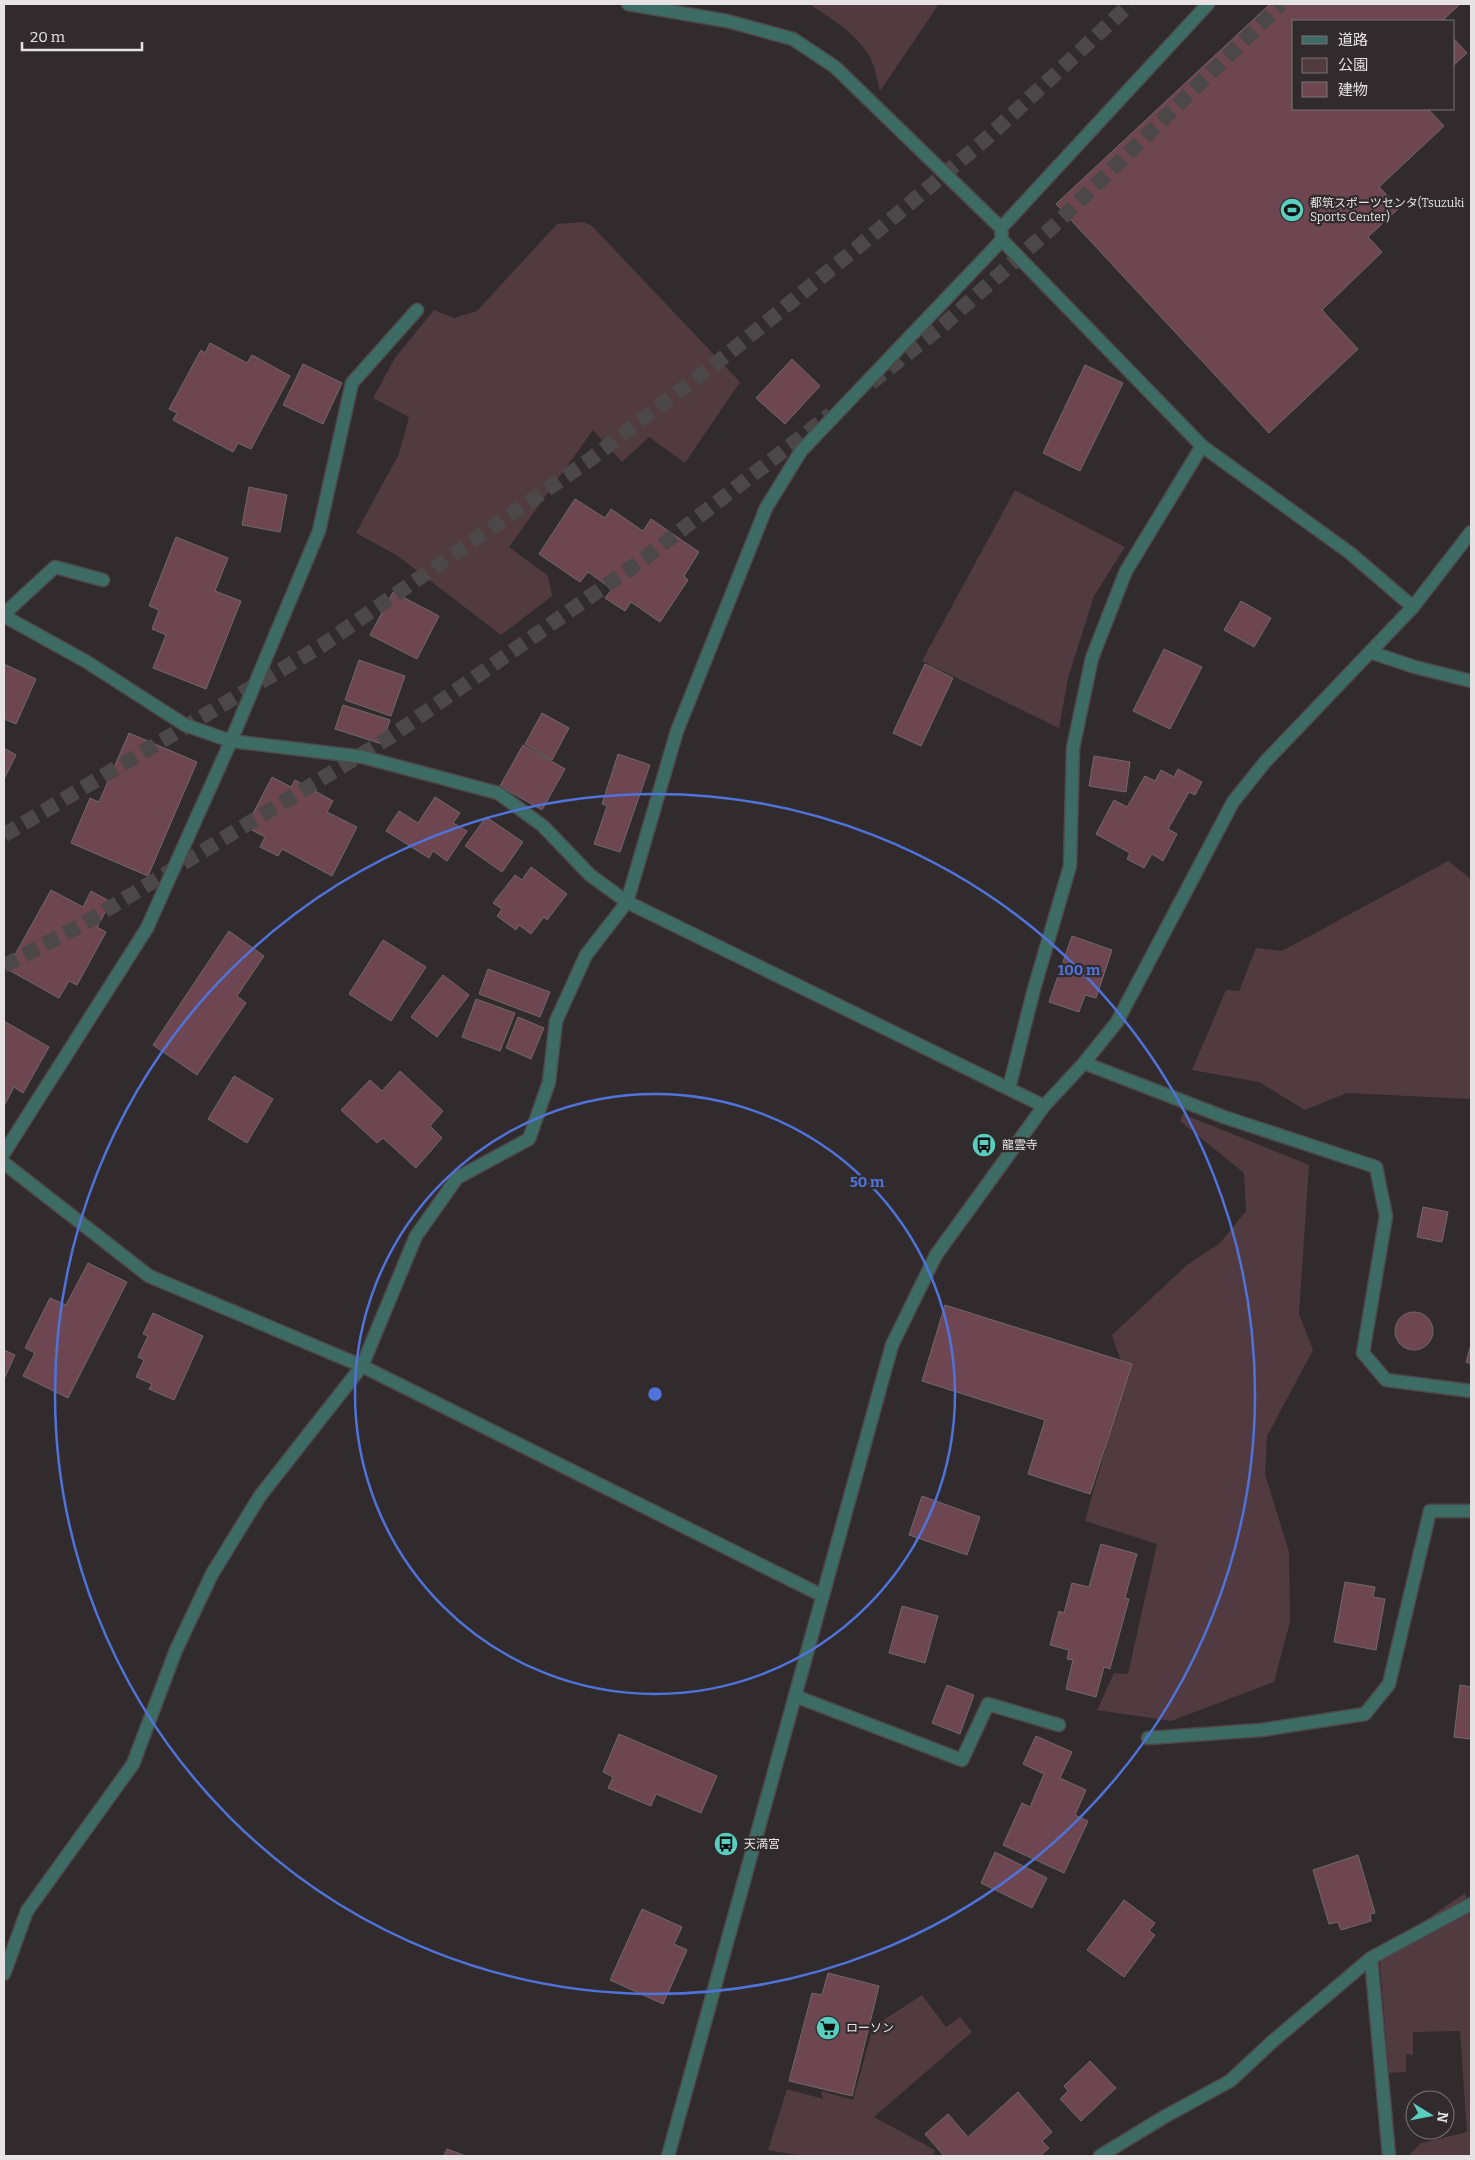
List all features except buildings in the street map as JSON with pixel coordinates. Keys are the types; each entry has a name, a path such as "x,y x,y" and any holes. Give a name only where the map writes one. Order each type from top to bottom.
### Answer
{"street":[{"path":"628,4 727,21 793,39 835,68 1002,234 1202,446 1350,553 1413,607"},
{"path":"4,1974 28,1911 133,1764 176,1650 212,1574 260,1496 362,1366 416,1236 457,1178 529,1139 549,1082 556,1021 586,955 627,902 676,731 766,508 801,451 1002,234 1208,4"},
{"path":"4,1153 148,928 231,741 320,531 352,383 417,310"},
{"path":"1008,1088 1034,989 1070,866 1073,748 1092,658 1126,571 1202,446"},
{"path":"669,2156 892,1345 936,1255 1044,1106 1084,1063 1117,1022 1234,802 1265,762 1413,607 1471,532"},
{"path":"102,580 56,567 4,615 88,662 185,725 231,741 363,757 498,793 543,826 590,874 627,902 1044,1106"},
{"path":"1370,652 1415,667 1471,681"},
{"path":"1084,1063 1224,1117 1376,1167 1386,1216 1364,1353 1386,1380 1471,1391"},
{"path":"4,1163 149,1276 362,1366 823,1596"},
{"path":"1148,1738 1260,1730 1365,1714 1389,1684 1430,1511 1471,1511"},
{"path":"795,1696 962,1760 988,1704 1059,1725"},
{"path":"1100,2156 1164,2117 1230,2081 1273,2041 1371,1958 1471,1904"},
{"path":"1371,1958 1389,2156"}],"green space":[{"path":"809,4 939,4 880,91 872,62 862,46 842,26"},
{"path":"584,222 592,226 740,382 685,463 649,437 622,462 593,430 509,547 548,576 552,596 501,635 398,556 356,533 399,454 409,417 373,398 395,358 434,310 454,318 477,311 557,224"},
{"path":"1015,490 1125,547 1094,596 1068,678 1059,728 922,661"},
{"path":"1448,861 1471,879 1471,1099 1347,1093 1305,1110 1259,1082 1192,1070 1226,990 1239,991 1256,948 1282,951"},
{"path":"1183,1114 1309,1165 1299,1314 1313,1350 1267,1436 1265,1474 1289,1552 1290,1622 1274,1682 1171,1721 1097,1710 1114,1673 1128,1674 1157,1544 1085,1521 1126,1376 1112,1335 1187,1265 1220,1243 1246,1211 1244,1173 1180,1121"},
{"path":"1465,1893 1471,1914 1471,2156 1408,2156 1421,2143 1434,2140 1455,2140 1455,2135 1467,2132 1460,2031 1413,2032 1413,2055 1406,2054 1406,2072 1389,2073 1379,1952"},
{"path":"922,1995 946,2027 960,2017 972,2032 874,2117 935,2150 933,2156 803,2156 768,2150 787,2089 823,2099 821,2091 853,2100 873,2027"}],"tunnel":[{"path":"4,835 321,646 588,461 729,353 870,237 987,138 1130,4"},
{"path":"871,383 942,326 1057,223 1281,4"},
{"path":"4,966 85,923 390,737 645,558 831,414"}],"place":[{"name":"都筑スポーツセンタ(Tsuzuki Sports Center)","path":"1292,210"},
{"name":"龍雲寺","path":"984,1145"},
{"name":"天満宮","path":"726,1844"},
{"name":"ローソン","path":"828,2028"}]}
